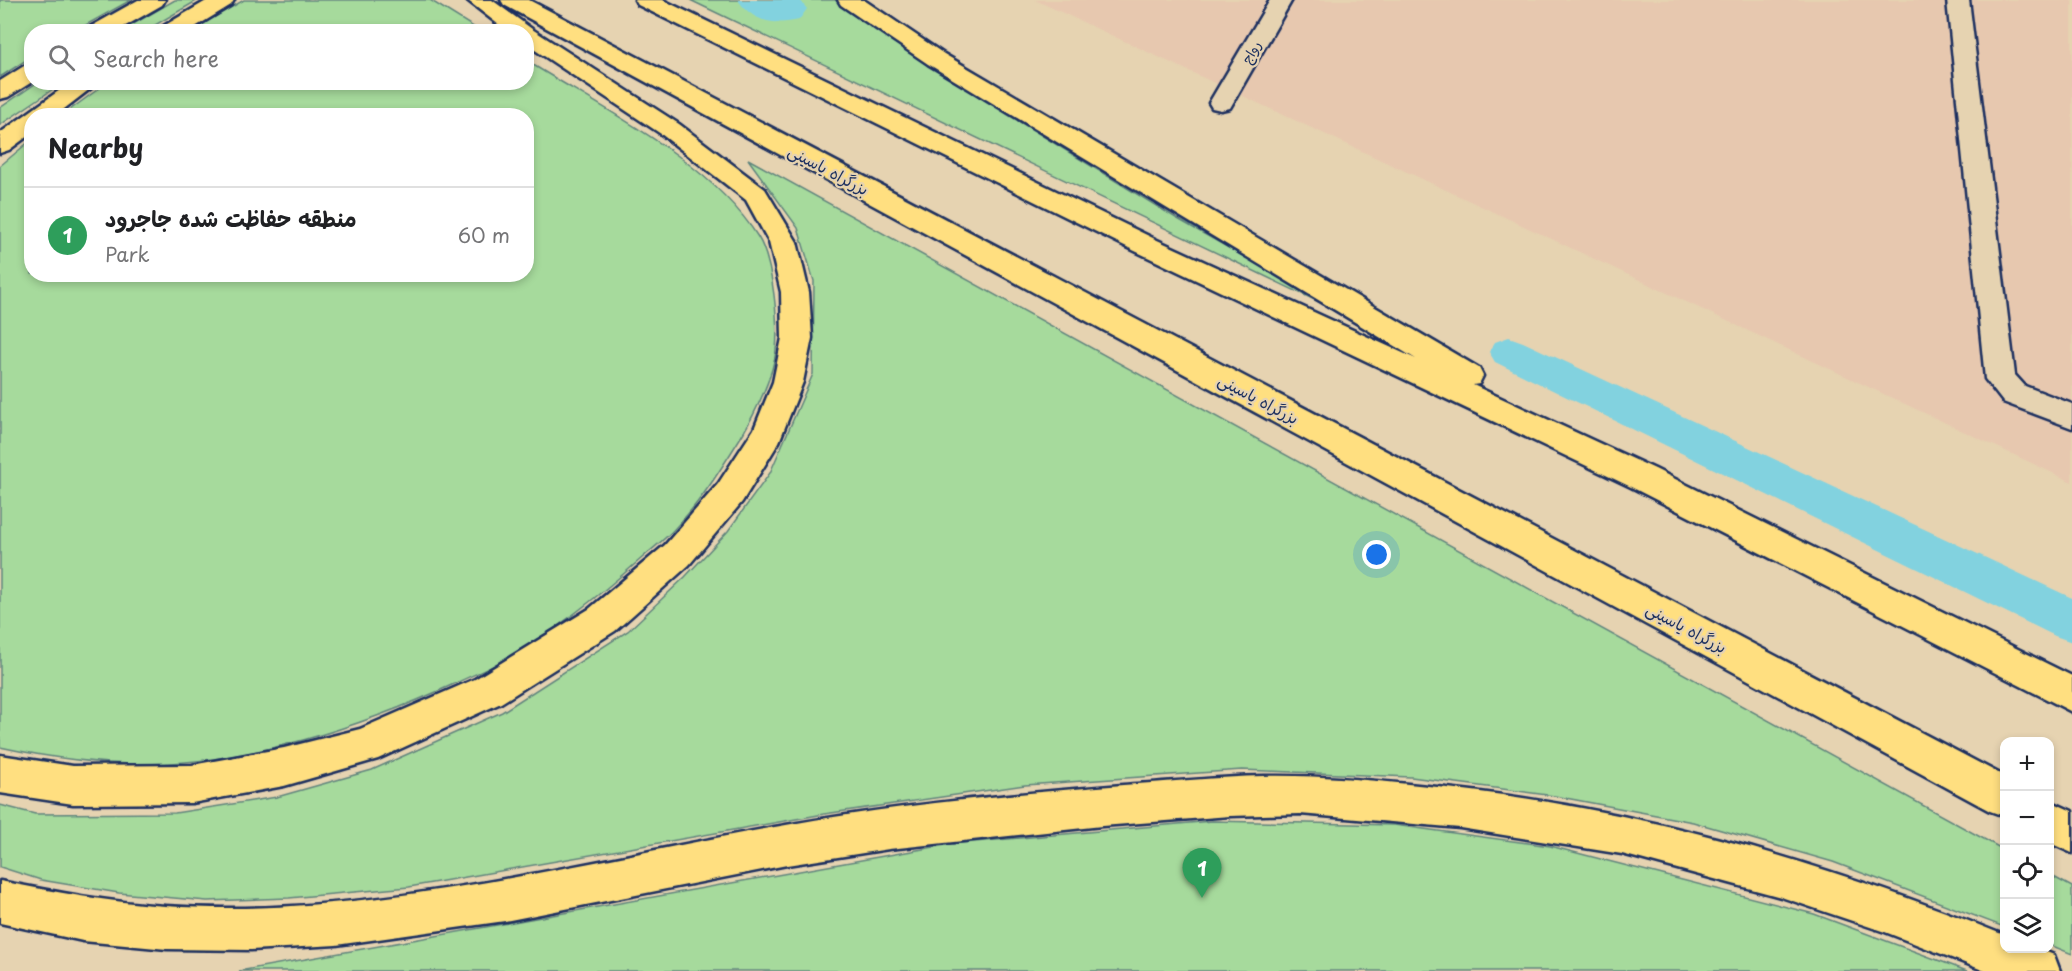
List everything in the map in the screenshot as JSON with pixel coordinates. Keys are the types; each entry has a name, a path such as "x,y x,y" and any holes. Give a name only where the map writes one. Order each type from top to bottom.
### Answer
{"highway":[{"path":"112,24 154,0"},
{"path":"183,24 223,0"},
{"path":"478,0 512,24"},
{"name":"بزرگراه یاسینی","path":"512,0 2000,794"},
{"path":"646,0 1134,240 1643,478 2072,695"},
{"path":"849,0 936,59 1067,138 1643,478"},
{"path":"0,774 73,785 192,784 284,767 364,746 488,691 602,620 677,555 730,494 768,433 788,382 797,338 795,292 783,242 756,195 670,129 534,39"},
{"path":"0,92 24,76"},
{"path":"50,108 75,90"},
{"path":"0,145 24,127"},
{"path":"0,902 38,912 114,924 199,930 278,927 453,909 798,843 926,825 1055,809 1282,795 1400,802 1527,816 1627,835 1748,866 1858,902 2038,971"},
{"path":"2054,824 2072,833"}],"lane":[{"name":"رواج","path":"1221,103 1281,0"},
{"path":"1958,0 2001,379 2014,393 2072,416"}],"shaded area":[{"path":"1035,0 2072,0 2072,482 1543,235"}],"green space":[{"path":"0,0 131,0 88,24 24,24 24,62 0,77"},
{"path":"175,0 198,0 157,24 133,24"},
{"path":"244,0 430,0 469,24 202,24"},
{"path":"690,0 835,0 984,100 1176,218 1350,317"},
{"path":"534,65 620,117 683,160 737,209 758,237 768,262 777,329 773,367 762,396 744,432 713,481 687,516 669,535 546,635 498,664 420,699 343,728 263,750 222,758 124,764 52,757 0,747 0,166 24,146 24,282 534,282 534,108 73,108 97,90 534,90"},
{"path":"26,90 52,90 0,125 0,108"},
{"path":"748,159 2000,848 2000,925 1833,862 1693,822 1555,796 1411,777 1242,770 1025,785 824,814 409,887 289,898 207,901 119,893 41,880 0,867 0,805 35,814 175,813 277,797 372,770 502,712 628,631 685,577 728,531 770,473 813,374 814,281 798,228"},
{"path":"1212,821 1394,825 1550,846 1814,914 1967,971 239,971 951,844"},
{"path":"2054,877 2072,887 2072,954 2054,947"}],"waterway":[{"path":"763,0 781,9"},
{"path":"1509,352 2072,621"}],"place":[{"name":"منطقه حفاظت شده جاجرود","path":"1202,898"}]}
